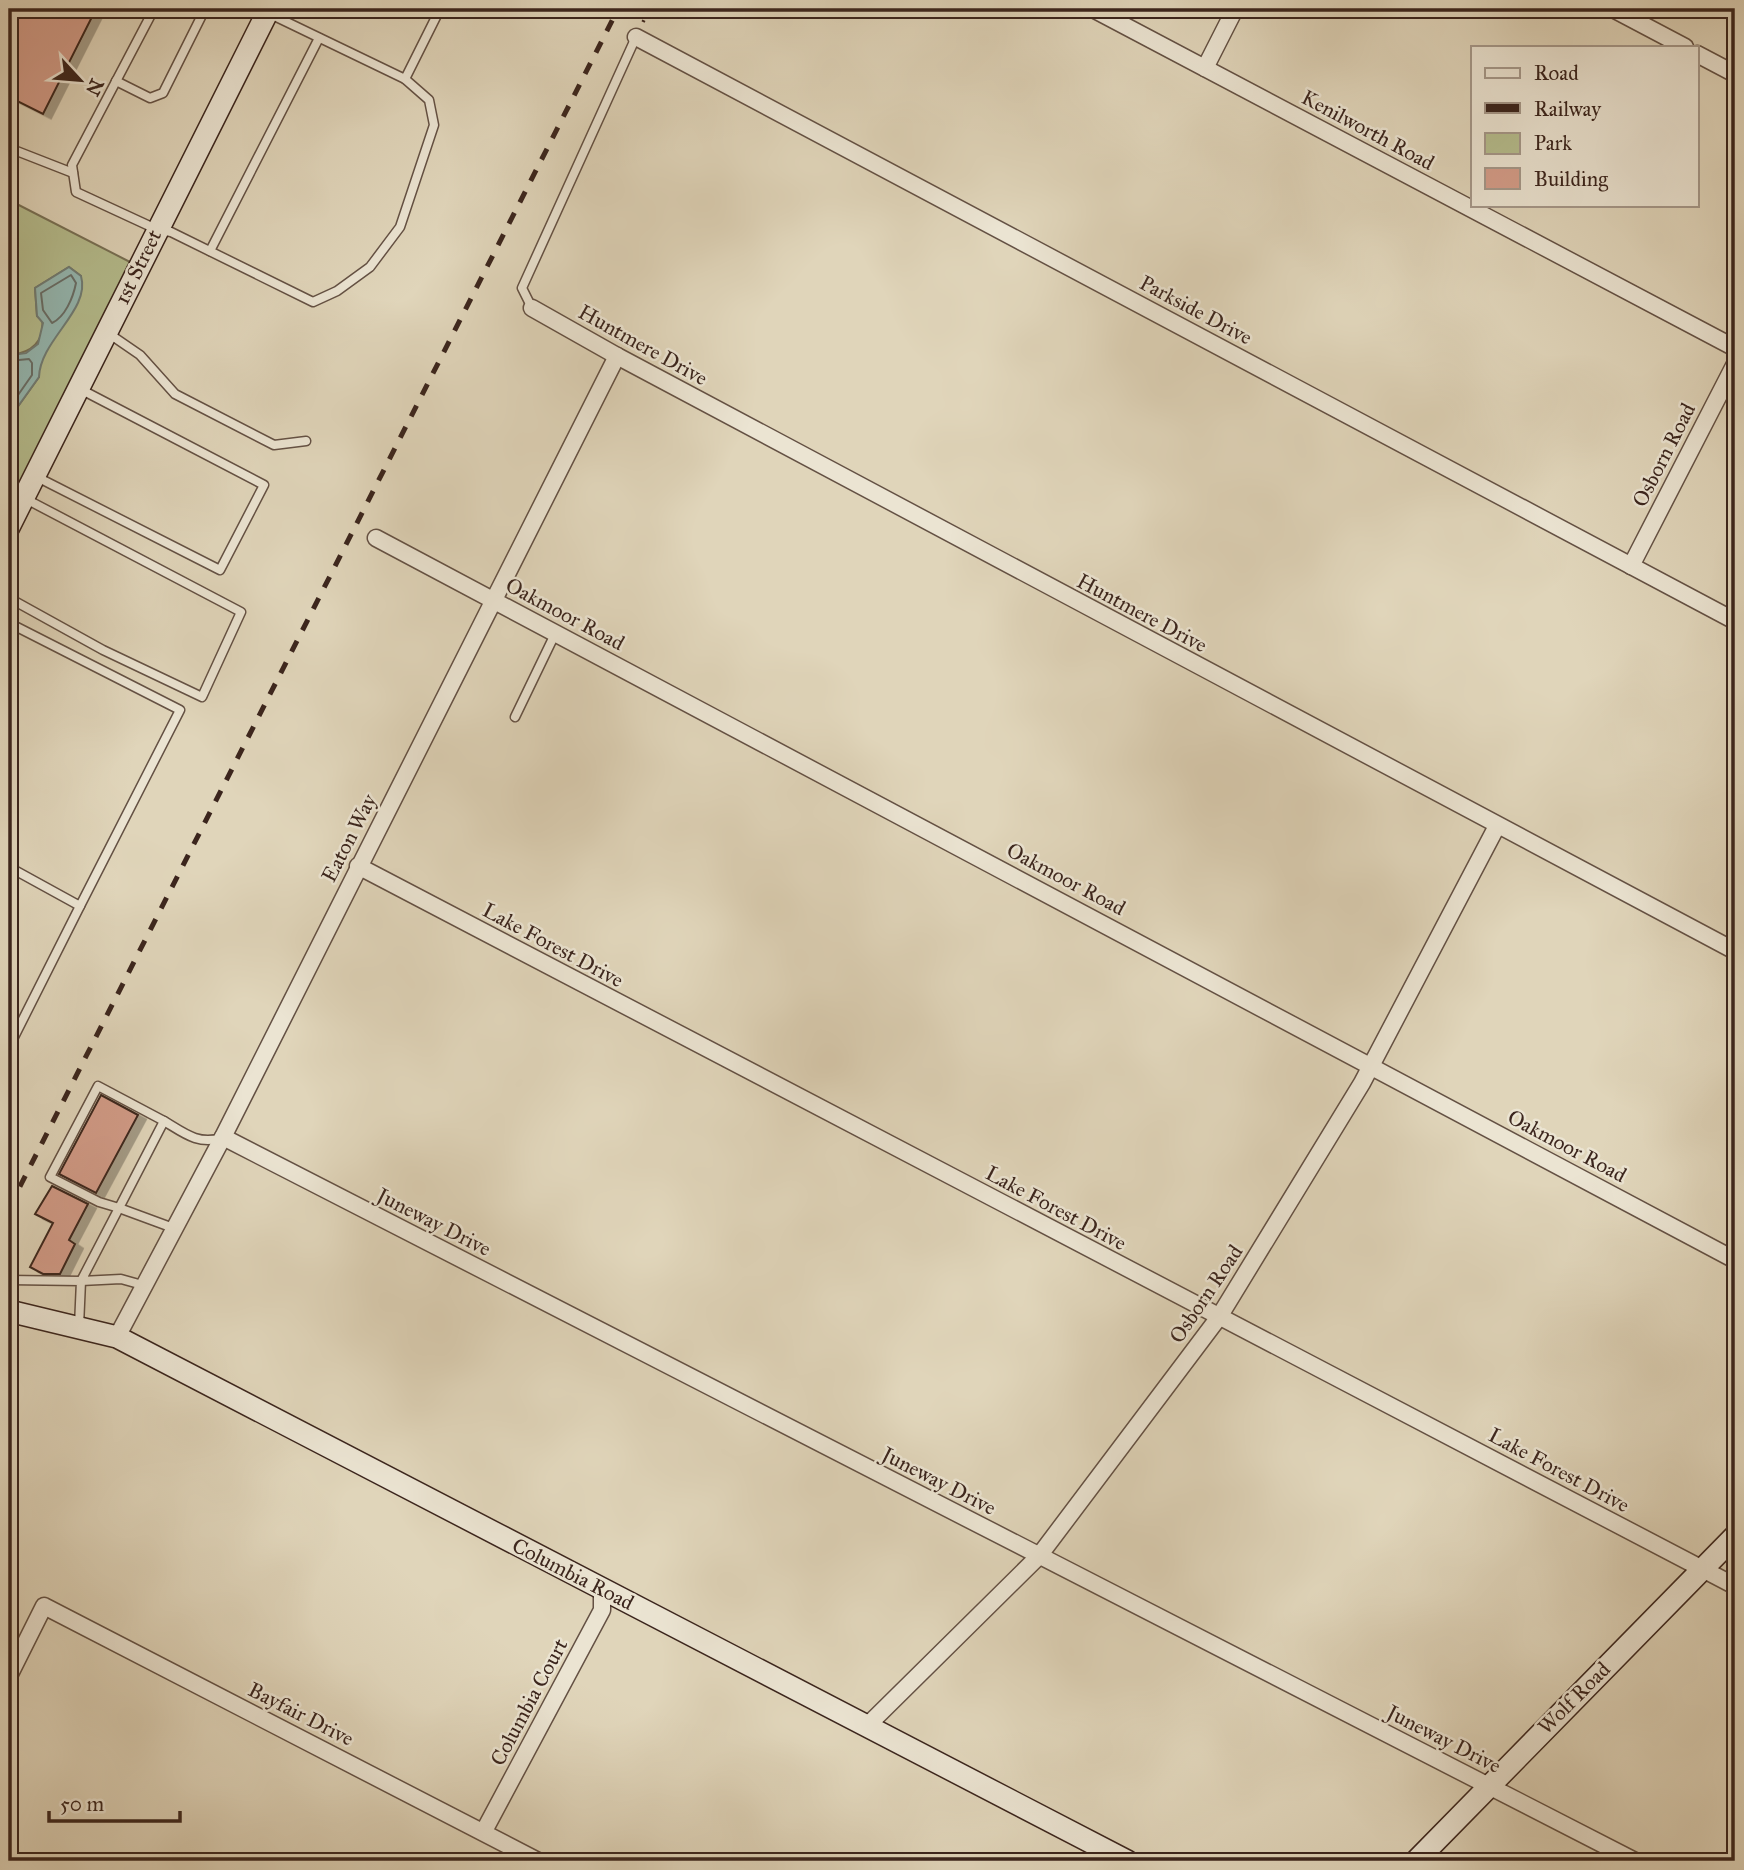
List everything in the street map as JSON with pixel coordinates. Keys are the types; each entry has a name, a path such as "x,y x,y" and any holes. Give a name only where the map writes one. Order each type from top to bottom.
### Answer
{"main road":[{"name":"1st Street","path":"9,527 156,229 268,11"},
{"name":"Columbia Road","path":"9,1311 117,1337 1127,1861"},
{"name":"Wolf Road","path":"1416,1861 1735,1536"}],"street":[{"name":"Kenilworth Road","path":"1093,9 1735,348"},
{"path":"1205,68 1235,9"},
{"path":"1613,9 1683,46"},
{"name":"Parkside Drive","path":"636,37 1735,621"},
{"path":"1698,55 1735,74"},
{"name":"Huntmere Drive","path":"532,308 617,356 1735,951"},
{"name":"Eaton Way","path":"117,1337 223,1137 617,356"},
{"name":"Osborn Road","path":"1631,566 1735,364"},
{"name":"Oakmoor Road","path":"376,538 1735,1260"},
{"name":"Osborn Road","path":"868,1725 1040,1556 1219,1317 1371,1065 1497,826"},
{"name":"Lake Forest Drive","path":"358,866 1735,1586"},
{"name":"Juneway Drive","path":"223,1137 1635,1861"},
{"name":"Columbia Court","path":"484,1832 602,1610 602,1589"},
{"name":"Bayfair Drive","path":"9,1676 44,1606 537,1861"}],"lane":[{"path":"154,9 72,165 76,192 156,229 171,232 313,302 337,291 370,267 400,227 433,125 429,100 405,79 268,11"},
{"path":"116,81 150,97 163,93 205,9"},
{"path":"405,79 440,9"},
{"path":"532,308 522,288 636,37"},
{"path":"211,251 319,38"},
{"path":"9,148 74,173"},
{"path":"106,332 140,355 175,394 274,446 306,441"},
{"path":"34,475 220,570 264,485 78,388"},
{"path":"9,598 103,650 202,698 241,612 23,497"},
{"path":"9,623 180,710 9,1047"},
{"path":"515,718 556,632"},
{"path":"9,867 80,906"},
{"path":"176,1229 99,1202 50,1177 98,1086 197,1140 208,1142 223,1137"},
{"path":"79,1326 81,1280 164,1121"},
{"path":"9,1280 121,1279 146,1286"}],"green space":[{"path":"9,200 132,263 9,509 9,419 39,377 44,353 73,306 79,292 81,276 69,267 35,288 37,316 42,318 42,333 32,348 12,355 9,351"}],"water":[{"path":"69,267 81,276 79,301 47,350 39,377 9,419 9,351 12,355 26,353 38,344 43,323 37,316 35,288"}],"building":[{"path":"9,9 96,9 43,114 9,97"},
{"path":"101,1095 138,1115 96,1193 59,1174"},
{"path":"52,1186 88,1204 69,1240 75,1244 60,1274 43,1274 30,1267 53,1223 35,1214"}],"railway":[{"path":"9,1208 618,9"}]}
